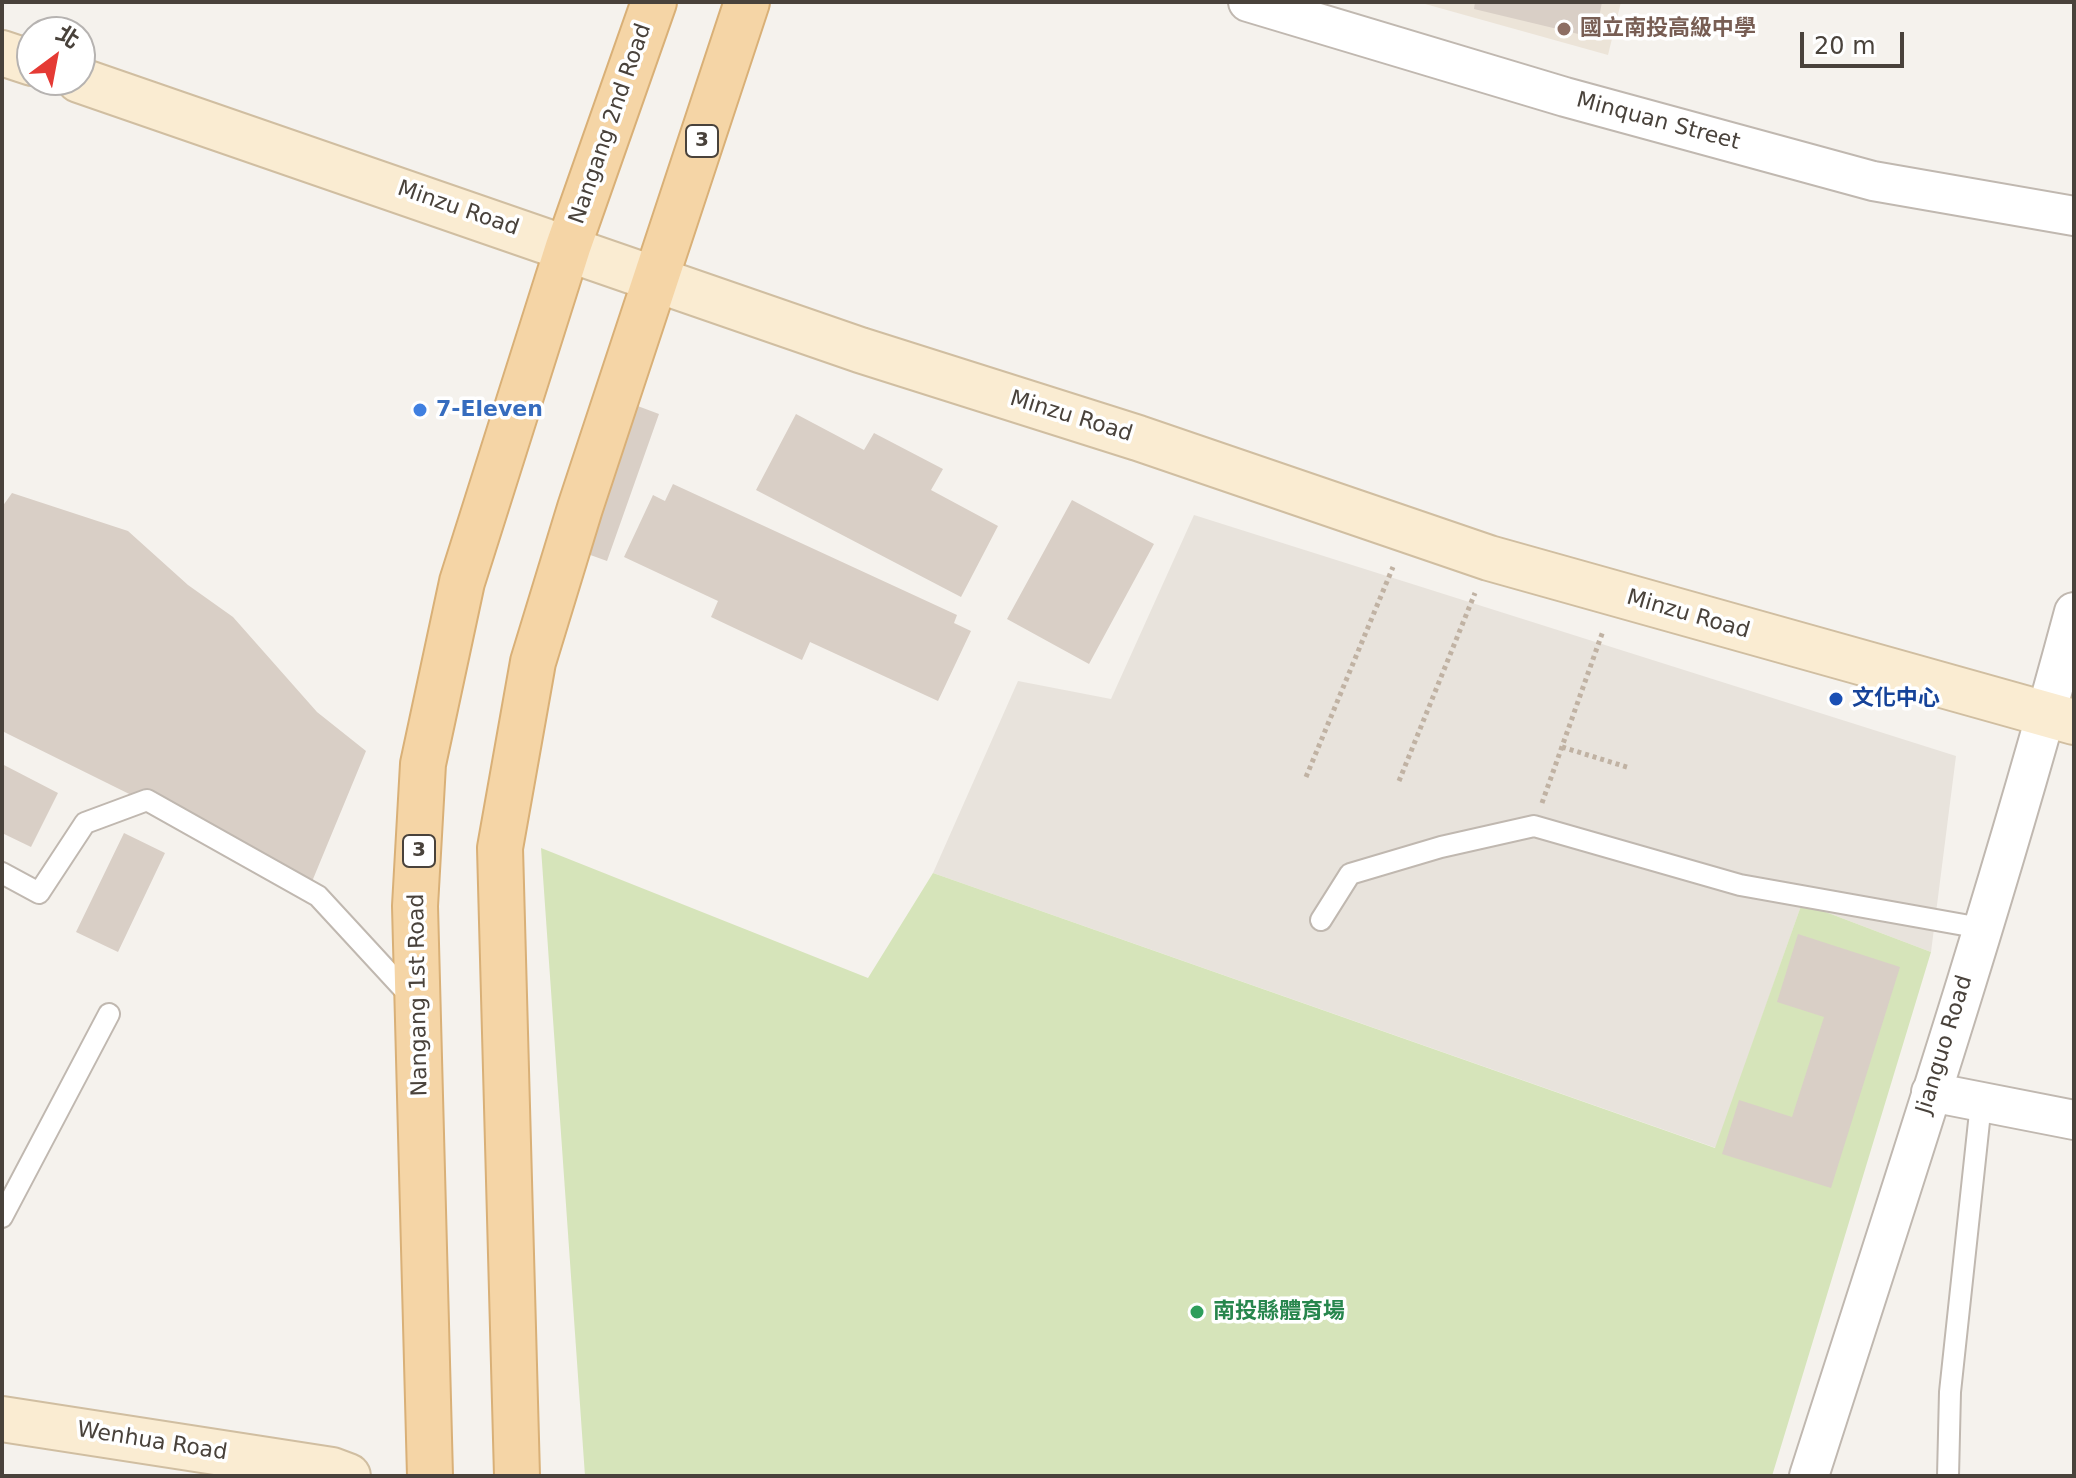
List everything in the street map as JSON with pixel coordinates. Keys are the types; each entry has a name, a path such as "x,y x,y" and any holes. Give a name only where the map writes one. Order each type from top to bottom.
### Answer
{"main road":[{"name":"Nangang 2nd Road","path":"568,247 654,2"},
{"name":"3","path":"517,1476 500,848 533,662 747,2"},
{"name":"Minzu Road","path":"96,86 874,355 1138,438 1408,532 1489,558 2060,719"},
{"name":"Nangang 1st Road","path":"430,1476 415,906 423,764 462,582 568,247"},
{"name":"Wenhua Road","path":"2,1419 337,1474"}],"street":[{"name":"Minquan Street","path":"1248,2 1565,97 1873,181 2074,216"},
{"name":"Jianguo Road","path":"1809,1476 1981,928 2060,719 2074,612"},
{"path":"1931,1092 2074,1120"}],"lane":[{"path":"2,873 39,893 85,823 147,800 318,896 418,1004"},
{"path":"1321,920 1350,874 1441,847 1534,826 1740,885 1981,928"},
{"path":"2,1217 109,1014"},
{"path":"1948,1476 1950,1392 1981,1103"}],"path":[{"path":"1306,777 1408,532"},
{"path":"1399,781 1489,558"},
{"path":"1534,826 1616,594"},
{"path":"1562,747 1630,768"}],"shaded area":[{"name":"國立南投高級中學","path":"1418,2 1621,2 1608,55"},
{"path":"1194,515 1956,756 1931,952 1802,903 1716,1148 933,873 1018,681 1111,699"}],"green space":[{"name":"南投縣體育場","path":"541,848 868,978 933,873 1715,1148 1802,903 1931,952 1772,1476 585,1476"}],"building":[{"path":"1475,2 1602,2 1595,38 1474,9"},
{"path":"635,405 659,414 607,561 582,552"},
{"path":"796,414 864,450 874,433 943,469 931,490 998,526 961,597 756,490"},
{"path":"673,484 957,615 954,623 971,631 938,701 810,642 802,660 711,617 718,601 624,557 653,495 665,501"},
{"path":"12,493 128,531 188,585 233,617 317,712 366,751 311,884 2,731 2,507"},
{"path":"1072,500 1154,544 1089,664 1007,619"},
{"path":"2,764 58,793 31,847 2,833"},
{"path":"124,833 165,853 118,952 76,932"},
{"path":"1798,934 1900,967 1831,1188 1722,1154 1739,1100 1792,1117 1824,1017 1777,1002"}],"place":[{"name":"國立南投高級中學","path":"1564,29"},
{"name":"7-Eleven","path":"420,410"},
{"name":"文化中心","path":"1836,699"},
{"name":"南投縣體育場","path":"1197,1312"}]}
